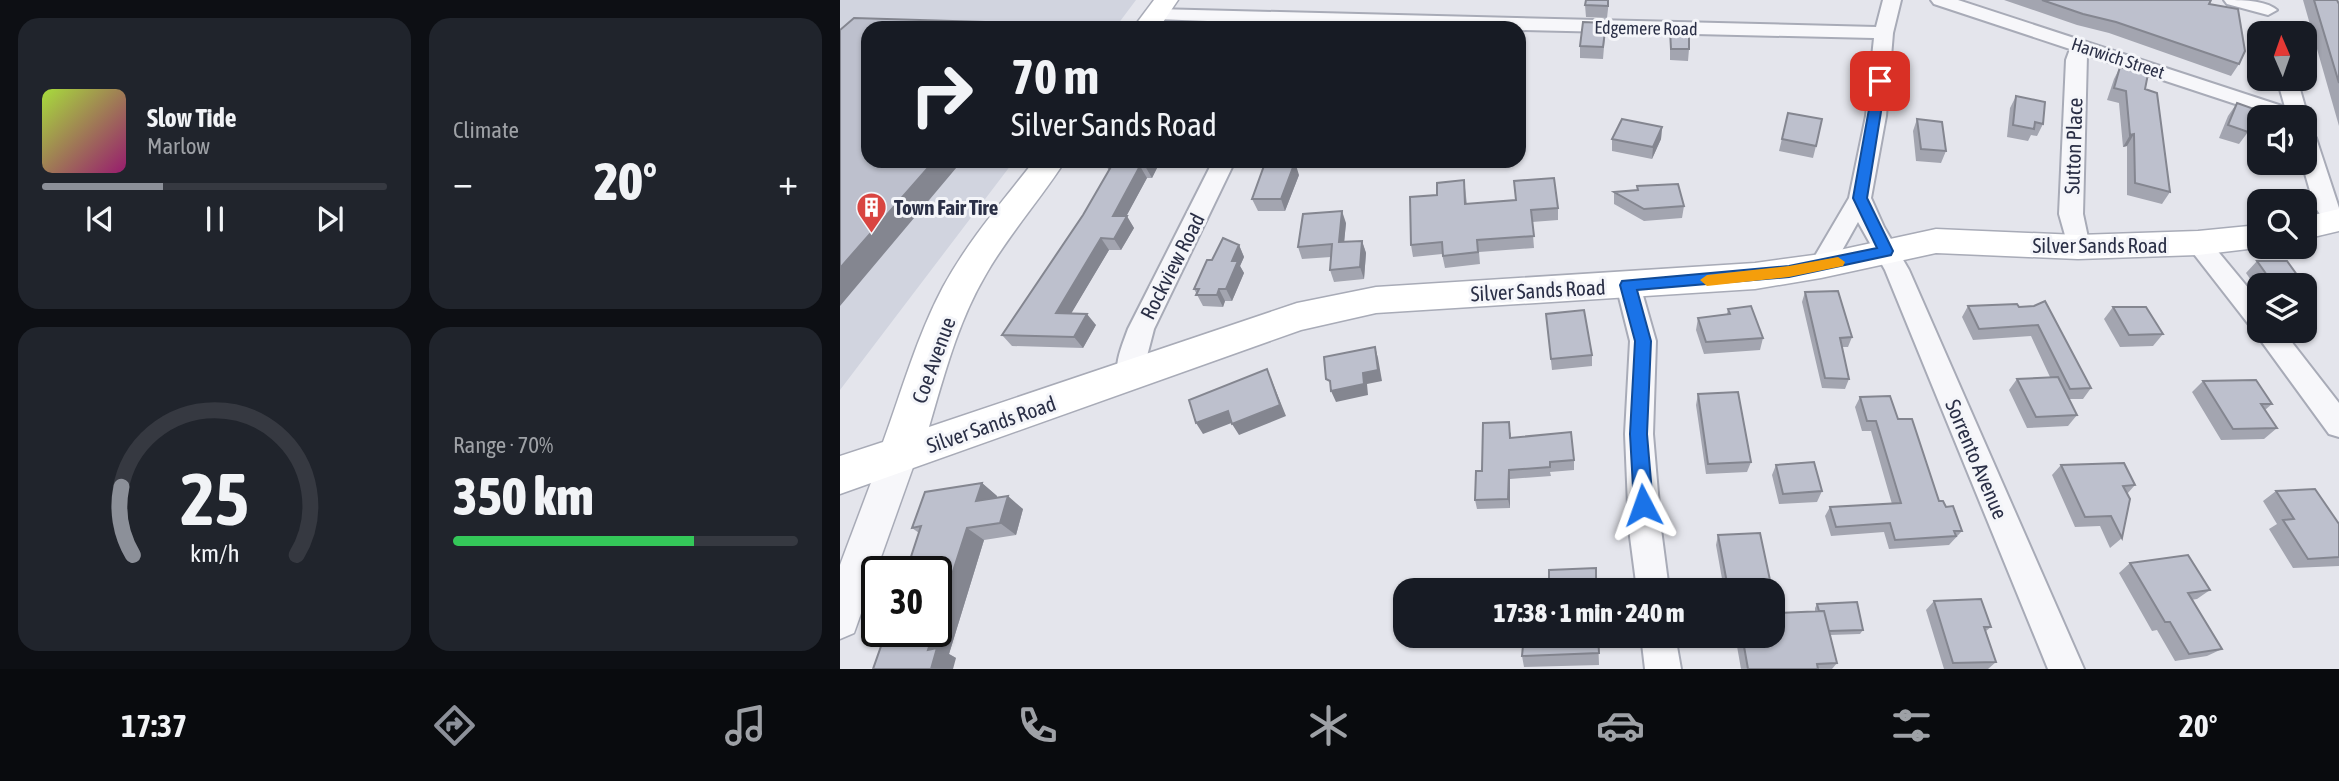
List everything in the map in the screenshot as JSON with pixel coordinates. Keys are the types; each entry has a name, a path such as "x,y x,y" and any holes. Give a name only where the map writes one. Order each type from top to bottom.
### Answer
{"main road":[{"name":"Coe Avenue","path":"899,456 940,335 961,288 1045,168"},
{"path":"2317,225 2338,220"},
{"name":"Silver Sands Road","path":"840,475 1297,317 1376,300 1755,276 1821,266 1936,241 2078,247 2198,243 2247,238"}],"street":[{"path":"1821,266 1829,247 1860,198 1876,116 1884,33 1892,0"},
{"name":"Harwich Street","path":"1940,0 2260,105"},
{"path":"2233,0 2266,5"},
{"name":"Edgemere Road","path":"1156,14 1261,21"},
{"name":"Edgemere Road","path":"1526,27 1884,33"},
{"name":"Sutton Place","path":"2078,247 2071,214 2076,60 2080,45"},
{"name":"Rockview Road","path":"1130,375 1137,334 1178,258 1221,168"},
{"path":"2316,175 2325,205 2338,220"},
{"path":"1860,198 1886,251"},
{"path":"2198,243 2247,304"},
{"name":"Sorrento Avenue","path":"1886,251 1897,270 2066,669"},
{"path":"1628,285 1643,341 1639,434 1645,529 1651,578"},
{"path":"2278,343 2334,410"},
{"name":"Coe Avenue","path":"840,619 899,456"},
{"path":"1660,648 1663,669"}],"shaded area":[{"path":"840,0 1136,0 1120,21 861,21 861,168 1009,168 840,390"}],"building":[{"path":"1586,0 1608,0 1608,6 1585,5"},
{"path":"2042,0 2211,0 2209,4 2238,9 2245,51 2239,64"},
{"path":"2314,0 2337,0 2339,4 2339,83"},
{"path":"854,18 954,21 861,21 861,168 928,168 840,268 840,30"},
{"path":"1583,22 1606,23 1603,47 1580,46"},
{"path":"1670,30 1689,30 1689,49 1671,49"},
{"path":"2120,67 2148,74 2145,89 2157,93 2170,192 2135,183 2134,134 2130,135 2126,91 2114,88"},
{"path":"2016,96 2045,102 2043,124 2035,122 2034,129 2013,125"},
{"path":"2237,103 2247,106 2247,132 2228,125"},
{"path":"1788,113 1822,119 1816,146 1782,139"},
{"path":"1622,119 1662,127 1653,147 1612,139"},
{"path":"1917,119 1942,122 1946,151 1921,149"},
{"path":"1110,168 1139,168 1113,216 1127,216 1114,239 1101,238 1056,313 1087,314 1074,337 1002,335 1083,215"},
{"path":"1263,168 1293,168 1281,199 1252,199"},
{"path":"1554,178 1558,208 1531,210 1534,236 1477,240 1478,252 1443,256 1442,242 1411,245 1410,197 1437,195 1437,183 1464,180 1465,204 1516,200 1514,181"},
{"path":"1678,184 1684,206 1644,209 1614,192 1638,190 1637,186"},
{"path":"1342,211 1339,242 1362,241 1360,267 1330,270 1332,244 1298,247 1303,214"},
{"path":"1223,238 1239,245 1232,261 1238,261 1226,289 1219,289 1217,295 1196,295 1199,289 1194,289 1207,260 1212,260"},
{"path":"2257,261 2287,261 2296,273 2266,273"},
{"path":"1838,291 1852,337 1840,338 1849,379 1825,378 1805,292"},
{"path":"2045,301 2091,388 2070,389 2038,325 1979,329 1968,306 2017,304 2019,307 2034,306"},
{"path":"1751,306 1763,338 1706,342 1698,318 1730,314 1728,309"},
{"path":"2113,307 2146,307 2163,334 2129,335"},
{"path":"1584,310 1592,355 1551,359 1546,314"},
{"path":"1375,347 1378,370 1363,373 1364,384 1331,391 1330,381 1326,379 1324,357"},
{"path":"1267,369 1280,405 1232,424 1228,411 1196,423 1189,400"},
{"path":"2058,377 2077,415 2036,417 2017,379"},
{"path":"2256,380 2272,404 2261,404 2277,428 2233,429 2203,381"},
{"path":"1738,392 1751,462 1708,464 1698,394"},
{"path":"1890,396 1898,419 1912,419 1939,501 1943,501 1946,507 1953,506 1962,531 1954,531 1956,536 1895,540 1890,523 1836,527 1830,507 1901,503 1876,421 1867,421 1860,397"},
{"path":"1509,422 1510,438 1571,432 1574,460 1550,462 1550,467 1509,470 1508,499 1475,500 1476,471 1482,471 1483,423"},
{"path":"1814,462 1822,491 1783,494 1776,465"},
{"path":"2124,463 2135,485 2123,486 2130,499 2122,538 2111,516 2085,517 2061,465"},
{"path":"982,483 976,501 1008,496 1000,523 967,528 952,574 952,556 911,556 921,526 912,528 925,492"},
{"path":"2315,489 2339,524 2339,557 2308,559 2283,520 2294,519 2276,491"},
{"path":"1760,533 1770,578 1726,578 1718,535"},
{"path":"2188,555 2210,590 2188,593 2222,649 2189,654 2170,622 2165,622 2130,563"},
{"path":"1596,568 1596,578 1549,578 1549,570"},
{"path":"1981,599 1991,627 1984,627 1996,662 1953,663 1934,601"},
{"path":"1857,602 1863,630 1829,631 1824,611 1819,611 1817,604"},
{"path":"1824,611 1837,663 1817,664 1818,669 1748,669 1744,648 1785,648 1785,613"},
{"path":"881,647 929,647 928,650 937,648 931,669 873,669"},
{"path":"1523,648 1599,648 1599,653 1522,656"}],"slow traffic":[{"path":"1707,280 1789,272 1838,262"}],"place":[{"name":"Town Fair Tire","path":"871,234"}],"route":[{"path":"1643,505 1639,434 1643,341 1628,285 1789,272 1886,251 1860,198 1880,81"}]}
